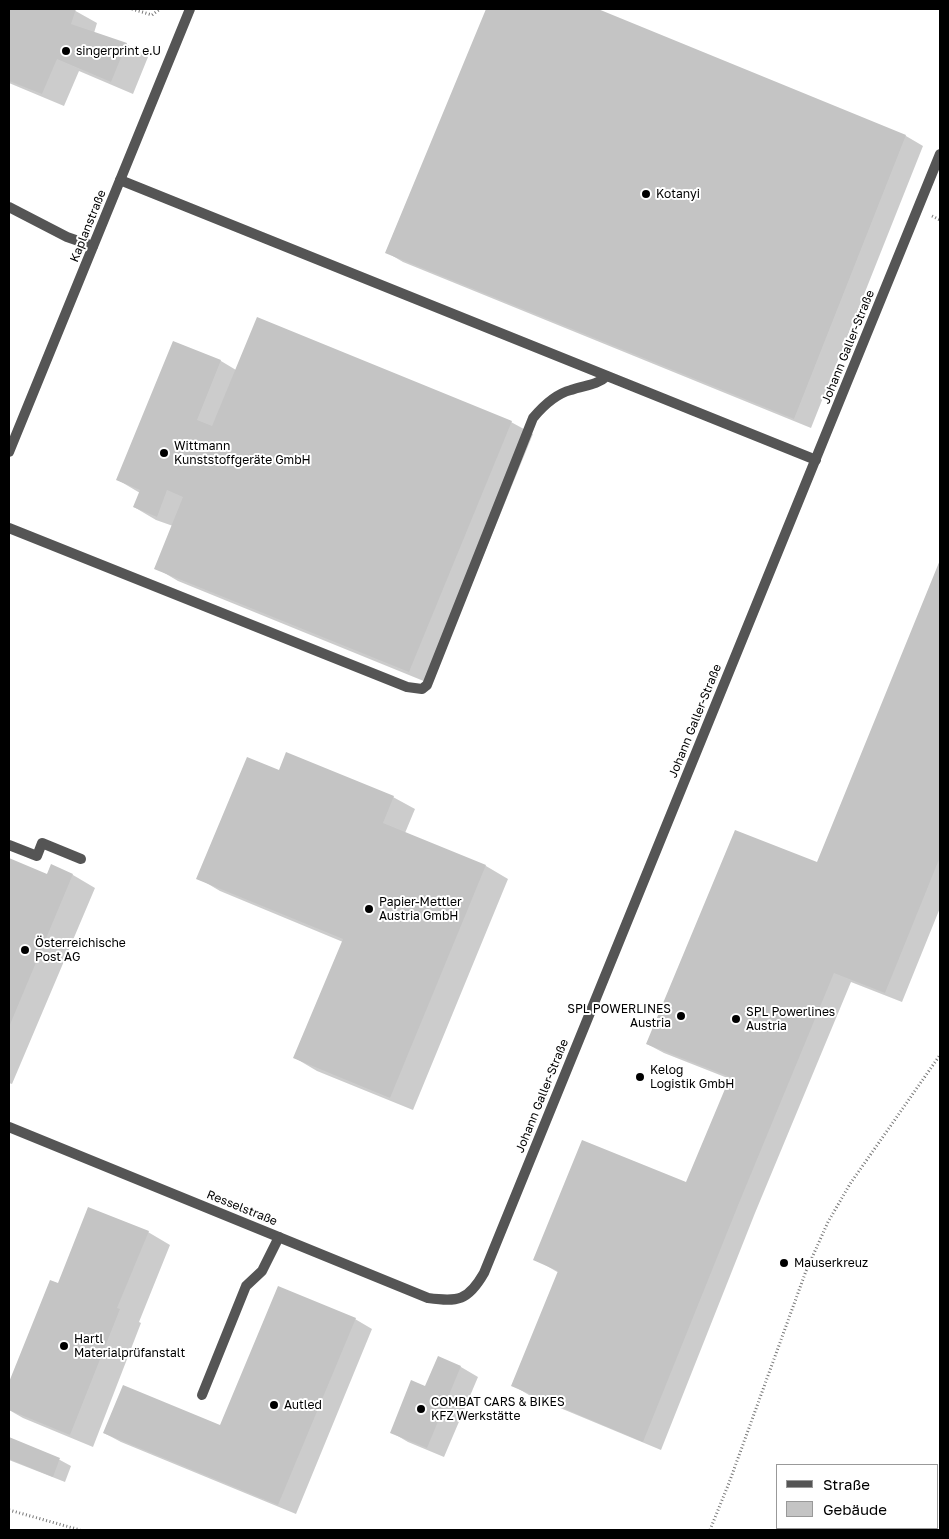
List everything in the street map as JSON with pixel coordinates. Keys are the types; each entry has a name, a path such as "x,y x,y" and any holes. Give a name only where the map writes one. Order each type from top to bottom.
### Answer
{"street":[{"name":"Kaplanstraße","path":"9,452 190,9"},
{"name":"Johann Galler-Straße","path":"468,1294 477,1286 484,1273 940,154"},
{"path":"120,180 816,460"},
{"path":"9,207 67,237 93,246"},
{"path":"9,528 407,687 422,689 427,685 533,418 546,403 568,390 594,384 607,376"},
{"path":"9,845 37,856 42,843 81,859"},
{"name":"Resselstraße","path":"9,1127 428,1298 456,1300 468,1294"},
{"path":"202,1395 246,1286 262,1271 278,1237"}],"path":[{"path":"132,9 152,15 160,9"},
{"path":"710,1530 806,1271 828,1222 855,1177 940,1055"},
{"path":"9,1510 80,1530"}],"building":[{"name":"singerprint e.U","path":"9,9 76,9 71,24 127,43 111,82 57,59 42,94 9,81"},
{"name":"Kotanyi","path":"486,9 598,9 906,135 794,419 385,253"},
{"path":"257,317 512,421 409,672 154,569 183,497 167,490 157,517 133,507 140,490 116,480 173,341 221,360 197,420 212,426"},
{"name":"SPL Powerlines Austria","path":"940,560 940,857 885,993 834,973 643,1442 511,1386 558,1271 533,1260 582,1140 686,1182 730,1077 646,1044 735,830 817,862"},
{"name":"Papier-Mettler Austria GmbH","path":"286,752 394,796 383,823 486,865 390,1098 293,1058 343,939 196,879 247,757 279,770"},
{"name":"Österreichische Post AG","path":"9,858 47,874 51,864 73,874 9,1027"},
{"name":"Hartl Materialprüfanstalt","path":"88,1207 149,1231 117,1308 120,1309 70,1435 9,1410 9,1382 50,1280 58,1283"},
{"name":"Autled","path":"278,1286 356,1318 278,1505 103,1433 123,1385 220,1425"},
{"name":"COMBAT CARS & BIKES KFZ Werkstätte","path":"438,1356 461,1366 427,1448 390,1433 411,1380 425,1386"},
{"path":"9,1437 60,1458 53,1477 9,1459"}],"place":[{"name":"singerprint e.U","path":"66,51"},
{"name":"Kotanyi","path":"646,194"},
{"name":"Wittmann Kunststoffgeräte GmbH","path":"164,453"},
{"name":"Papier-Mettler Austria GmbH","path":"369,909"},
{"name":"Österreichische Post AG","path":"25,950"},
{"name":"SPL POWERLINES Austria","path":"681,1016"},
{"name":"SPL Powerlines Austria","path":"736,1019"},
{"name":"Kelog Logistik GmbH","path":"640,1077"},
{"name":"Mauserkreuz","path":"784,1263"},
{"name":"Hartl Materialprüfanstalt","path":"64,1346"},
{"name":"Autled","path":"274,1405"},
{"name":"COMBAT CARS & BIKES KFZ Werkstätte","path":"421,1409"}]}
